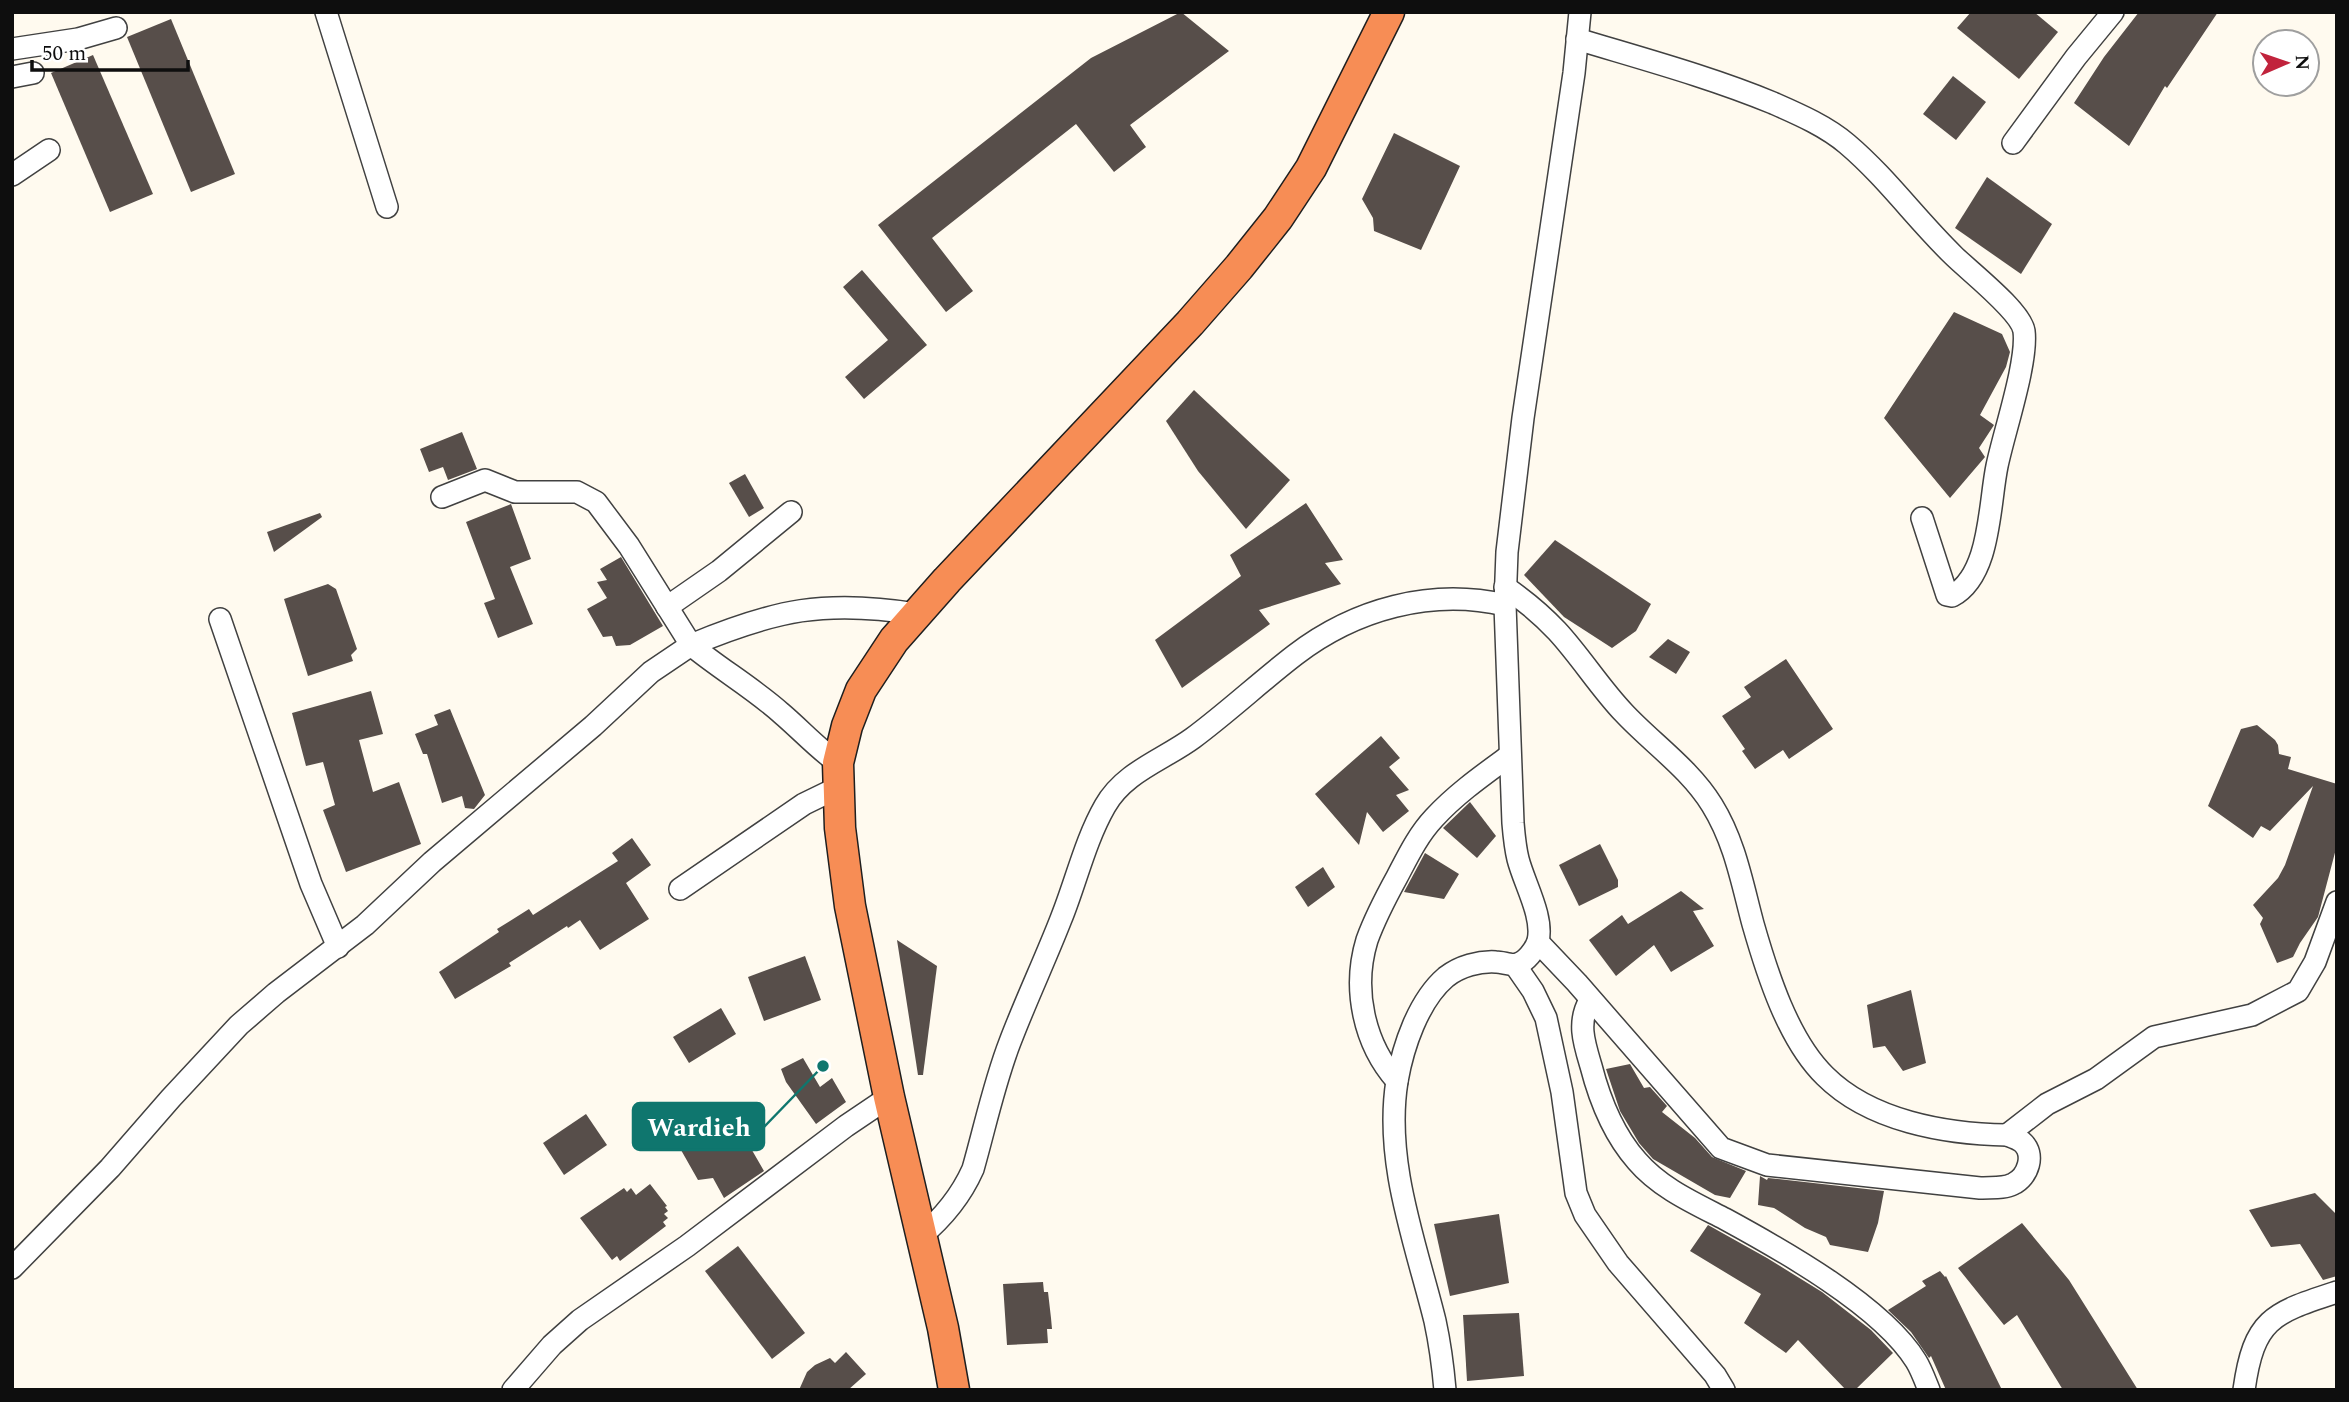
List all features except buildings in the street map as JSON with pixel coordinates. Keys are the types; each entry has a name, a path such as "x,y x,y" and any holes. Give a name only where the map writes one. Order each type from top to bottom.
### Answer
{"highway":[{"path":"954,1390 943,1328 889,1097 850,906 840,828 839,775 847,726 861,690 894,640 1190,323 1278,218 1311,169 1389,12"}],"street":[{"path":"326,12 387,207"},
{"path":"1445,1390 1436,1324 1414,1242 1397,1160 1394,1122 1398,1081 1417,1018 1433,991 1446,977 1459,969 1482,962 1515,965 1529,956 1538,942 1536,914 1516,846 1509,756 1505,596 1511,511 1580,12"},
{"path":"2013,143 2076,57 2113,12"},
{"path":"12,48 78,39 116,28"},
{"path":"1577,39 1737,88 1801,115 1845,142 2021,322 2024,348 1996,468 1983,552 1972,578 1959,593 1952,596 1947,594 1922,518"},
{"path":"12,175 49,150"},
{"path":"443,497 485,480 515,492 577,492 596,502 629,546 691,645 782,714 815,746 839,775 804,804 680,889"},
{"path":"667,607 719,571 791,512"},
{"path":"920,1237 945,1214 966,1185 1010,1044 1098,821 1117,790 1127,779 1191,740 1295,654 1349,621 1400,604 1445,598 1481,599 1505,596 1545,619 1622,712 1685,773 1712,804 1739,865 1768,971 1796,1036 1823,1075 1856,1100 1902,1120 1939,1130 2007,1135 2025,1145 2029,1160 2025,1175 2009,1186 1980,1188 1767,1165 1721,1148 1538,942"},
{"path":"12,1268 110,1168 239,1025 373,918 480,820 593,726 651,672 691,645 730,629 800,609 852,606 917,614"},
{"path":"220,619 311,884 338,947"},
{"path":"1398,1081 1378,1054 1368,1032 1363,1010 1362,984 1367,942 1385,898 1421,833 1450,803 1509,756"},
{"path":"2007,1135 2047,1104 2096,1079 2154,1037 2252,1014 2298,991 2315,961 2337,902"},
{"path":"1515,965 1533,991 1546,1018 1562,1091 1576,1193 1585,1215 1618,1263 1715,1375 1724,1390"},
{"path":"1590,1000 1583,1014 1582,1033 1594,1081 1616,1135 1637,1162 1670,1189 1765,1241 1844,1292 1879,1319 1916,1360 1929,1390"},
{"path":"513,1390 552,1345 580,1320 687,1246 846,1126 889,1097"},
{"path":"2244,1390 2247,1369 2258,1336 2272,1318 2297,1304 2337,1292"}],"place":[{"name":"Wardieh","path":"823,1066"}]}
